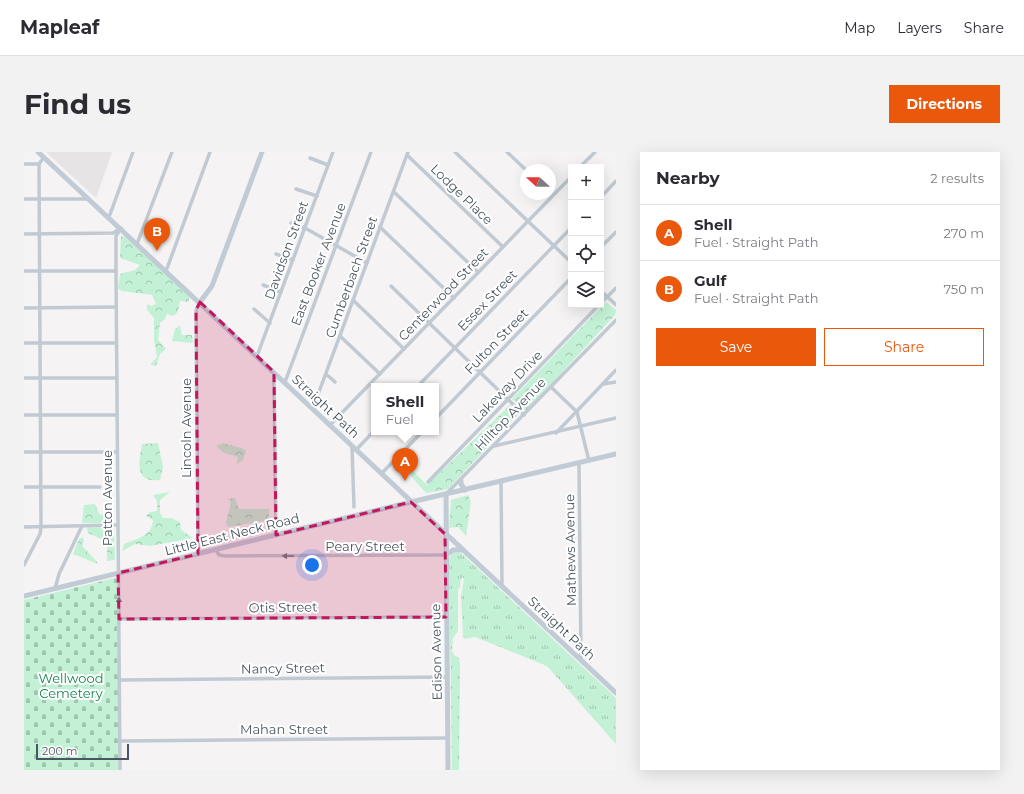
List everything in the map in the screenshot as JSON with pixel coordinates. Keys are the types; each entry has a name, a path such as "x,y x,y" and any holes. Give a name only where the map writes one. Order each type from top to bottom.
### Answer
{"main road":[{"name":"Straight Path","path":"38,152 109,216 462,550 616,693"},
{"path":"200,302 212,286 262,152"},
{"name":"Little East Neck Road","path":"24,596 616,454"},
{"path":"461,480 462,488 465,490"},
{"path":"445,534 446,494"},
{"name":"Edison Avenue","path":"445,534 448,770"},
{"path":"446,555 453,550 462,550"}],"street":[{"path":"109,216 133,152"},
{"path":"138,244 172,152"},
{"path":"166,270 210,152"},
{"name":"Davidson Street","path":"257,356 333,152"},
{"name":"East Booker Avenue","path":"285,382 371,152"},
{"path":"455,152 568,259"},
{"path":"507,152 520,164"},
{"path":"583,164 595,152"},
{"name":"Cumberbach Street","path":"313,408 408,154"},
{"name":"Lodge Place","path":"408,154 503,247"},
{"path":"24,565 40,534 41,527 39,164 44,157"},
{"path":"310,158 328,164"},
{"path":"24,164 39,164"},
{"name":"Centerwood Street","path":"556,190 568,180"},
{"path":"604,194 616,181"},
{"path":"296,188 317,196"},
{"path":"394,192 478,272"},
{"path":"24,199 89,198"},
{"name":"Centerwood Street","path":"371,383 528,222 547,200"},
{"path":"291,223 305,228 367,263"},
{"path":"24,234 113,233 121,228"},
{"name":"Patton Avenue","path":"120,770 116,415 116,236 121,228"},
{"path":"380,228 454,298"},
{"name":"Essex Street","path":"421,383 568,231"},
{"path":"604,244 616,232"},
{"path":"276,254 293,260"},
{"path":"24,271 116,271"},
{"name":"Fulton Street","path":"439,415 568,281"},
{"path":"264,285 281,292"},
{"path":"391,286 524,415"},
{"name":"Lakeway Drive","path":"604,300 616,288"},
{"path":"604,294 616,305"},
{"path":"353,300 404,349"},
{"name":"Lincoln Avenue","path":"198,554 196,310 200,302"},
{"path":"24,308 116,308"},
{"name":"Lakeway Drive","path":"428,482 596,308"},
{"path":"254,309 270,323"},
{"name":"Hilltop Avenue","path":"446,494 616,320"},
{"path":"340,336 380,374"},
{"path":"24,343 116,343"},
{"path":"555,433 616,370"},
{"path":"274,372 276,535"},
{"path":"326,374 335,382"},
{"path":"24,378 116,378"},
{"path":"602,385 616,382"},
{"name":"Centerwood Street","path":"330,425 371,383"},
{"path":"551,387 577,412 589,461"},
{"path":"24,415 116,415"},
{"path":"493,447 616,418"},
{"path":"354,507 354,448 371,434"},
{"path":"382,474 419,435"},
{"path":"24,452 117,452"},
{"name":"Mathews Avenue","path":"579,463 581,661"},
{"path":"501,481 502,587"},
{"path":"24,487 100,487"},
{"path":"24,527 117,525"},
{"path":"55,589 59,574 82,526"},
{"name":"Peary Street","path":"216,550 219,554 225,556 446,555"},
{"name":"Otis Street","path":"119,619 446,616"},
{"name":"Nancy Street","path":"119,680 447,677"},
{"name":"Mahan Street","path":"120,740 447,738"}],"highlighted area":[{"path":"200,302 274,372 276,535 411,502 445,534 446,617 119,619 118,573 198,554 196,310"}],"shaded area":[{"path":"46,152 112,152 96,198"}],"green space":[{"path":"121,236 125,237 189,295 189,302 180,301 176,313 173,316 167,314 165,319 160,323 158,340 166,349 160,354 156,366 150,365 157,357 154,339 154,318 147,310 147,304 151,306 156,304 152,295 122,291 118,288 120,274 135,270 140,265 120,258"},
{"path":"606,302 616,310 615,315 526,411 512,399 600,308 604,308 604,304"},
{"path":"180,326 182,335 192,335 193,343 172,341 175,329"},
{"path":"510,405 519,414 448,489 426,493 409,474 413,471 427,485"},
{"path":"158,443 163,467 160,480 152,480 142,475 140,470 142,444"},
{"path":"223,443 242,448 246,451 243,460 237,464 238,457 224,453 216,446"},
{"path":"170,492 160,500 160,513 163,518 171,518 180,522 181,530 193,538 150,546 135,544 122,551 124,544 143,536 150,530 153,520 146,516 150,512 157,511 157,501 153,495"},
{"path":"468,495 471,502 466,536 458,527 449,528 451,500"},
{"path":"235,498 239,509 269,509 269,520 228,527 226,523 231,502 227,499"},
{"path":"95,504 99,514 113,517 113,523 82,523 84,505"},
{"path":"87,527 114,528 115,560 107,561 107,542 88,533"},
{"path":"83,537 84,541 82,545 98,564 73,554 79,539"},
{"path":"452,552 461,553 616,698 616,744 547,666 475,637 465,639 463,636 461,597 464,578 461,578 460,588 458,589 458,631 453,638 452,650 454,655 459,658 460,664 459,770 452,770 449,559"},
{"name":"Wellwood Cemetery","path":"115,578 117,580 119,770 24,770 24,600"}],"place":[{"name":"Gulf","path":"157,251"},
{"name":"Shell","path":"405,481"}]}
